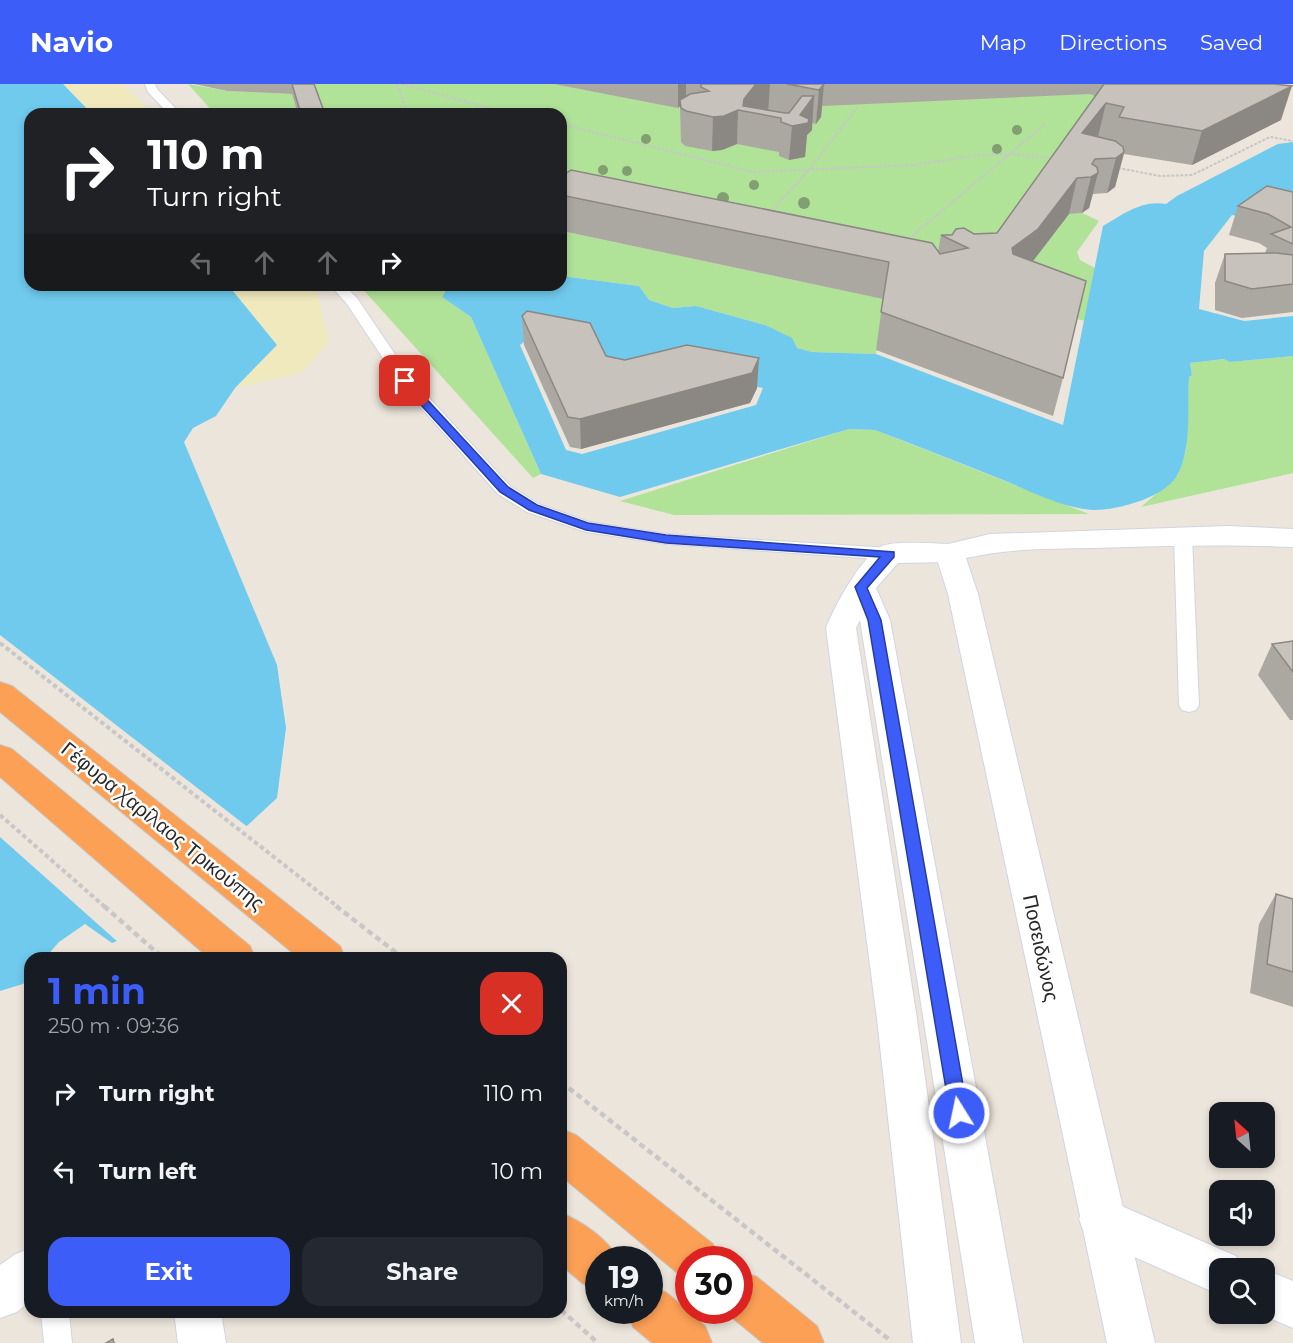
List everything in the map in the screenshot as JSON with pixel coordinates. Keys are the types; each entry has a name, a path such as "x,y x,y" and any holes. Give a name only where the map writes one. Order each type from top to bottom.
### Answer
{"highway":[{"name":"Γέφυρα Χαρίλαος Τρικούπης","path":"0,694 319,952"},
{"path":"0,758 229,952"},
{"path":"567,1154 680,1246"},
{"path":"567,1240 585,1256"},
{"path":"753,1305 800,1343"},
{"path":"663,1321 688,1343"}],"street":[{"path":"938,1343 897,1019 841,628 849,603 890,554 950,553 990,543 1228,535 1293,538"},
{"name":"Ποσειδώνος","path":"950,553 963,594 1101,1219 1131,1343"},
{"path":"861,587 875,620 999,1343"},
{"path":"1101,1219 1209,1267"},
{"path":"0,1295 24,1276"},
{"path":"1275,1297 1293,1305"},
{"path":"198,1318 202,1343"}],"lane":[{"path":"150,84 152,90 169,108"},
{"path":"343,291 352,301 405,381 504,490 533,508 586,527 666,539 890,554"},
{"path":"1183,536 1189,705"},
{"path":"56,1318 58,1343"}],"path":[{"path":"397,84 406,108"},
{"path":"402,84 484,108"},
{"path":"770,213 808,171 857,108"},
{"path":"567,125 753,172 913,165 973,156 1011,154 1056,158"},
{"path":"905,243 1044,125"},
{"path":"1114,167 1160,176 1192,175 1270,137 1293,141"},
{"path":"0,643 395,952"},
{"path":"0,815 156,952"},
{"path":"567,1087 894,1343"},
{"path":"567,1315 598,1343"}],"green space":[{"path":"188,84 227,91 292,94 296,108 210,108"},
{"path":"226,84 601,84 761,107 1105,93 995,274 567,218 567,108 306,108 298,86"},
{"path":"1082,213 1099,221 1077,252 1080,260 1095,268 1085,321 1077,319 1030,265 1069,214"},
{"path":"567,232 884,299 876,354 812,352 797,348 765,325 696,306 673,308 649,300 639,286 567,277"},
{"path":"364,291 446,291 442,297 471,317 541,474 533,478"},
{"path":"1293,356 1293,473 1141,507 1178,475 1186,451 1189,377 1192,375 1190,363"},
{"path":"849,429 875,430 1089,514 674,515 620,501"}],"sand":[{"path":"63,84 122,84 148,108 86,108"},
{"path":"233,291 316,291 329,342 302,373 235,388 277,345"}],"water":[{"path":"0,84 63,84 86,108 24,108 24,291 233,291 277,345 235,388 216,416 193,428 184,442 277,665 286,728 277,798 235,837 151,927 112,943 85,924 59,942 50,952 24,952 24,983 0,991"},
{"path":"1293,142 1293,220 1245,218 1232,215 1204,251 1199,309 1244,321 1293,316 1293,356 1190,363 1192,375 1189,377 1186,450 1179,472 1173,481 1154,495 1116,508 1094,510 1060,503 875,430 849,429 620,497 541,474 471,317 442,297 446,291 567,291 567,277 639,286 649,300 673,308 696,306 765,325 792,338 797,348 812,352 876,354 1063,425 1103,226 1141,206 1166,204 1177,196 1278,144","holes":["527,340 763,388 756,405 582,454 566,450 520,345"]}],"pier":[{"path":"0,635 249,828 153,929 119,943 0,837"}],"building":[{"path":"292,84 314,84 323,108 299,108"},
{"path":"701,84 756,84 744,99 743,106 785,113 789,113 802,96 814,96 800,115 809,119 808,123 792,126 781,122 781,118 738,110 724,116 713,117 681,108 680,100 690,94 709,91 701,87"},
{"path":"787,84 824,84 819,90"},
{"path":"1104,84 1274,84 1292,86 1202,131 1119,117 1124,107 1106,103 1082,133 1115,141 1123,147 1124,152 1116,158 1095,159 1092,164 1097,167 1098,173 1091,177 1077,178 1038,229 1012,248 1013,254 1086,281 1063,378 881,312 889,262 567,196 567,173 571,170 932,243 940,254 968,248 941,235 952,235 956,229 964,228 974,234 997,233"},
{"path":"1267,186 1293,192 1293,244 1271,234 1291,227 1268,214 1238,206"},
{"path":"1225,254 1293,255 1293,284 1252,289 1225,281"},
{"path":"527,311 590,323 606,356 625,360 687,345 759,358 752,373 580,419 568,417 522,316"},
{"path":"1293,641 1293,672 1272,644"},
{"path":"1276,894 1293,899 1293,972 1267,964"}],"route":[{"path":"405,381 504,490 533,508 586,527 666,539 890,554 861,587 875,620 959,1113"}]}
